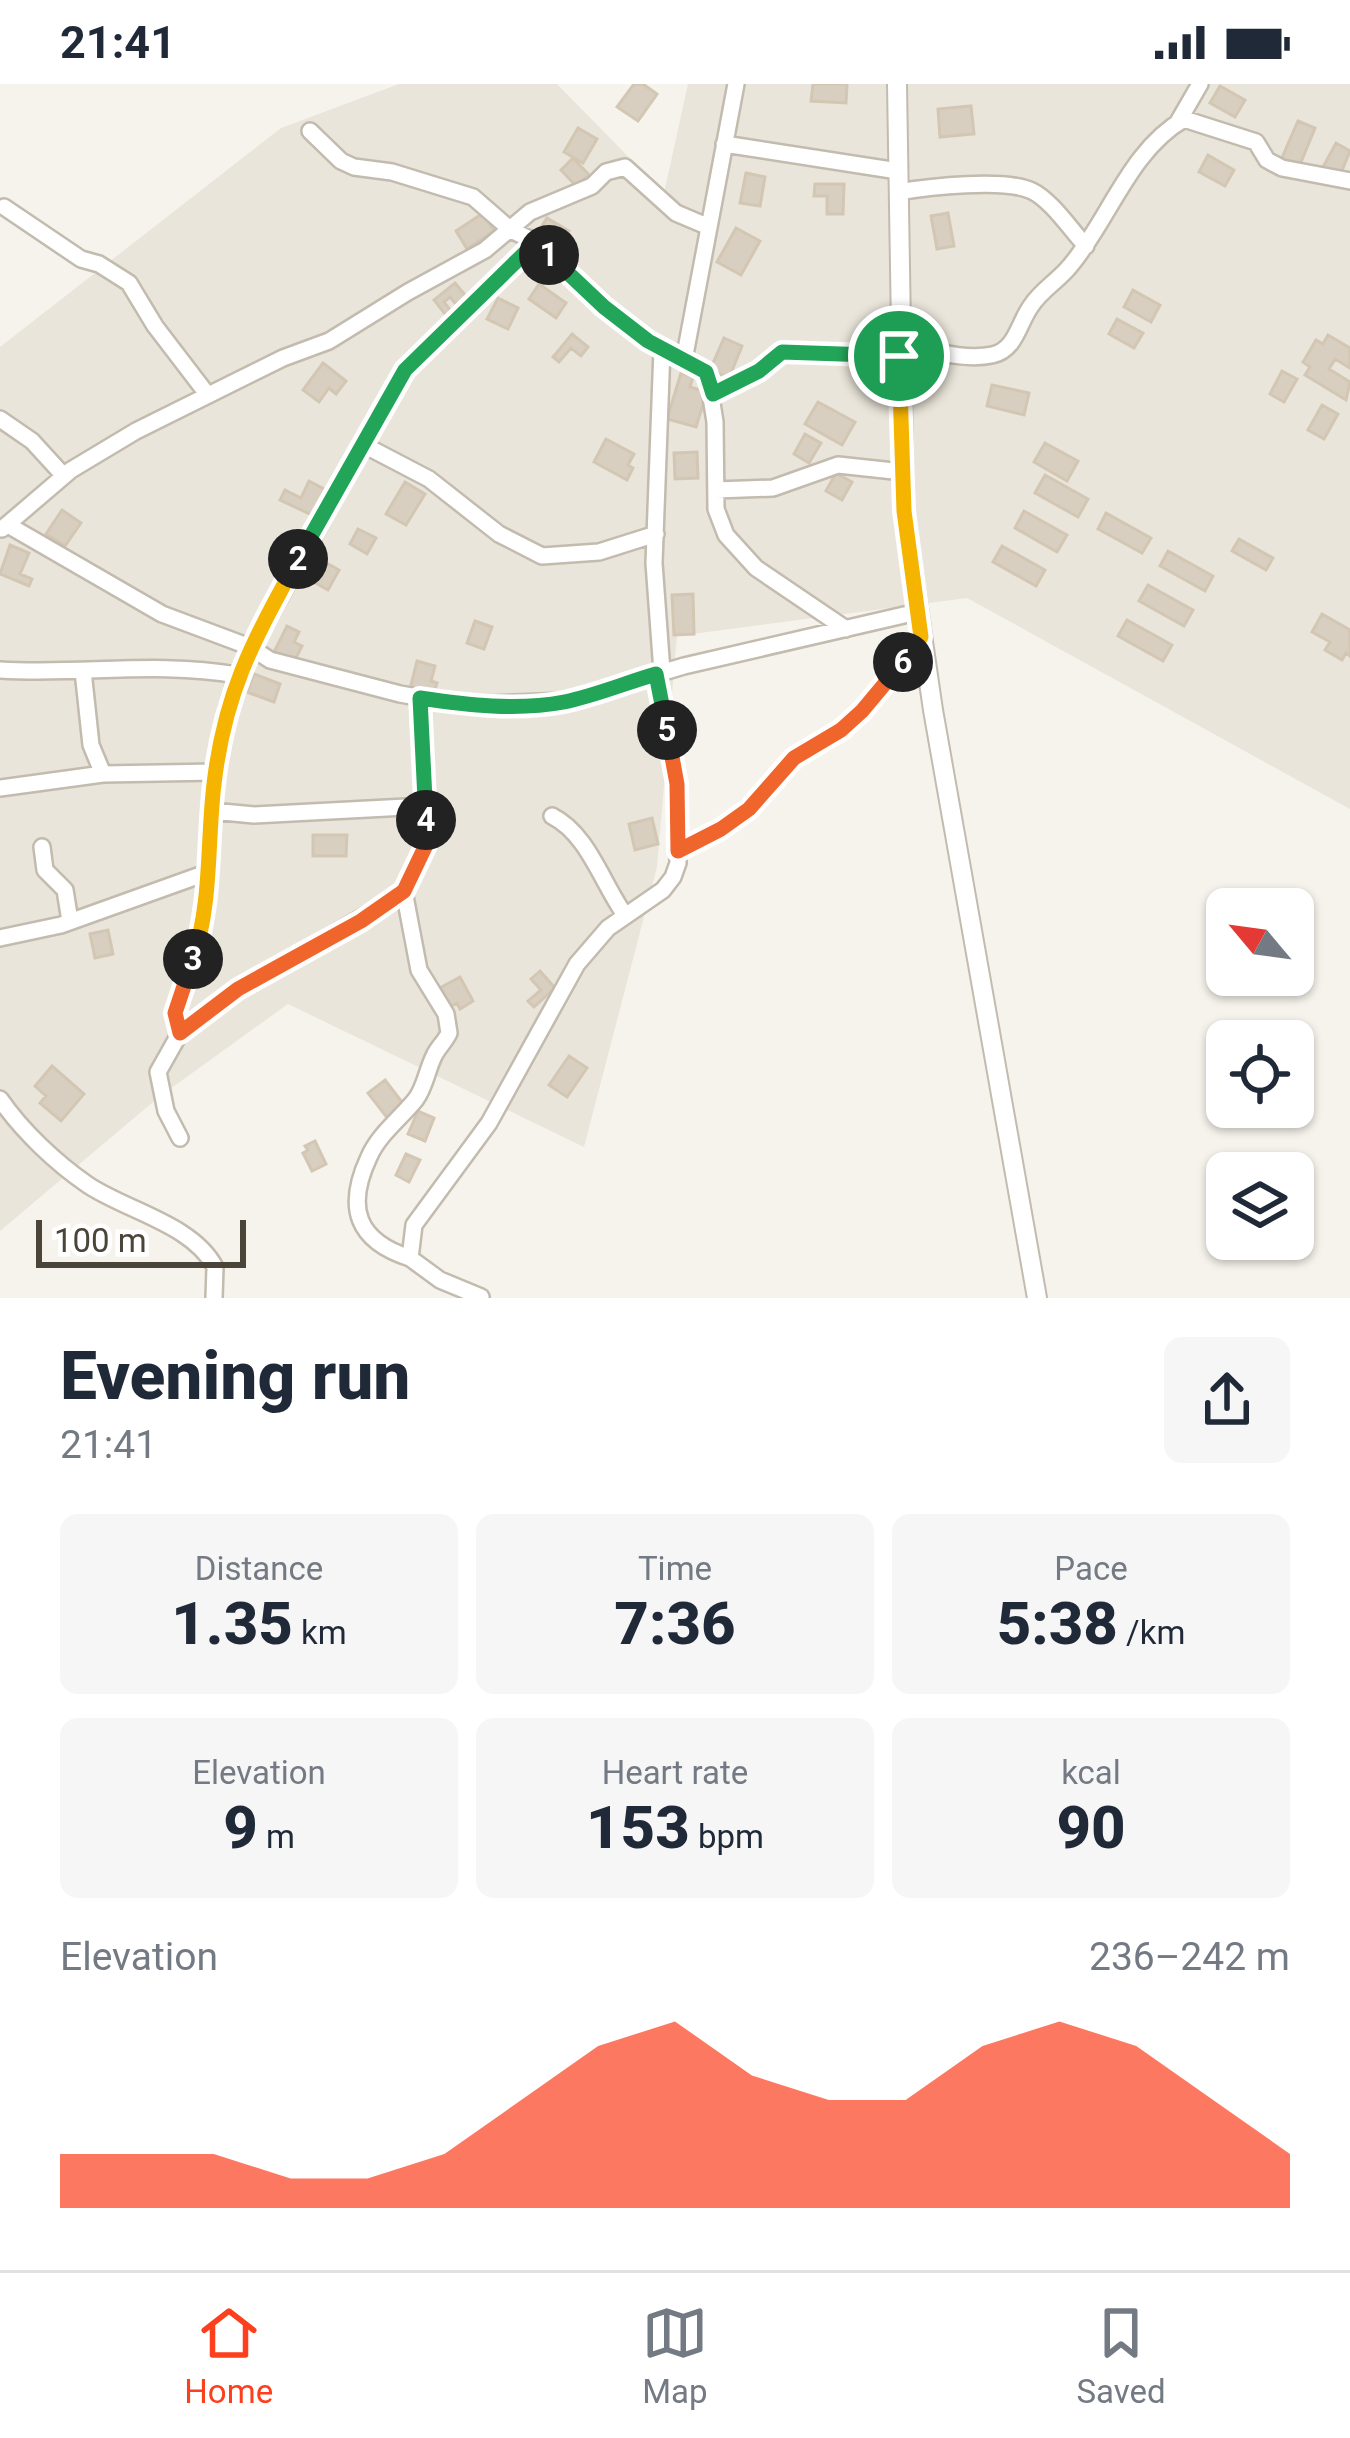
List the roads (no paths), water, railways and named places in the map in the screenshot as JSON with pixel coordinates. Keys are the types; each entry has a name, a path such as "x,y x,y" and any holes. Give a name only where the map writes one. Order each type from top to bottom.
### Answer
{"street":[{"path":"684,360 736,84"},
{"path":"897,84 903,472 917,612 1036,1298"},
{"path":"713,394 759,371 782,352 899,350 969,356 994,355 1009,346 1033,302 1070,267 1136,167 1178,122 1200,84"},
{"path":"1178,122 1193,118 1256,142 1267,160 1282,168 1350,181"},
{"path":"310,131 354,167 392,172 473,197 511,230 536,242 604,307 662,349 706,372 713,394 716,509 726,535 756,568 846,629"},
{"path":"724,144 898,171"},
{"path":"709,227 676,214 625,166 605,172 592,186 530,212 485,250 329,341 283,358 136,431 64,476 4,528 162,614 270,659 463,705 566,701 659,673 917,612"},
{"path":"898,193 967,186 1024,189 1040,197 1086,246"},
{"path":"4,207 81,259 129,283 154,326 207,394"},
{"path":"180,1033 175,1013 206,916 216,772 237,675 405,370 536,242"},
{"path":"410,1258 414,1225 489,1124 577,964 673,877 678,851 677,784 659,673 653,563 662,349"},
{"path":"0,419 32,441 64,476"},
{"path":"362,444 429,479 499,534 542,556 599,552 656,534"},
{"path":"716,490 773,488 838,465 903,472"},
{"path":"678,851 737,819 794,758 841,730 879,693 921,637"},
{"path":"0,670 194,667 237,675"},
{"path":"83,671 91,745 103,775"},
{"path":"180,1138 166,1111 158,1072 180,1033 238,989 361,921 404,891 426,845 420,698"},
{"path":"0,788 103,775 216,772"},
{"path":"212,811 254,815 424,806"},
{"path":"552,816 580,838 625,916"},
{"path":"42,847 45,870 65,890 70,921"},
{"path":"0,938 70,921 206,873"},
{"path":"404,891 418,970 446,1014 449,1033 436,1050 419,1095 370,1155 360,1185 358,1212 370,1240 410,1258 440,1280 481,1297"},
{"path":"0,1099 6,1120 88,1185 196,1244 215,1268 214,1298"}]}
